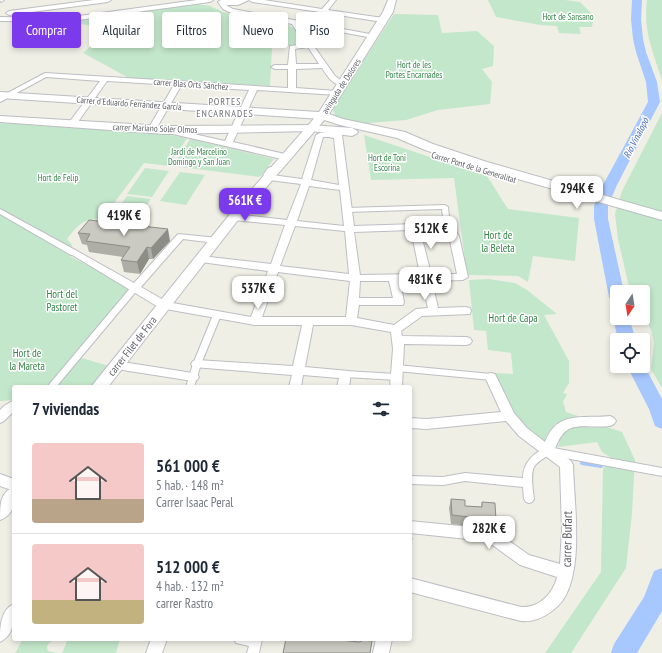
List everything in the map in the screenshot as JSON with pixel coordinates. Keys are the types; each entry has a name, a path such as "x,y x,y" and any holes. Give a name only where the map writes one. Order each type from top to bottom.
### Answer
{"main road":[{"name":"avinguda de Dolores","path":"322,116 383,20 392,0"},
{"name":"Carrer d'Eduardo Ferrández García","path":"2,96 90,100 322,116"},
{"name":"Carrer Pont de la Generalitat","path":"322,116 336,130"},
{"name":"carrer Mariano Soler Olmos","path":"0,119 165,130 311,128"},
{"name":"Carrer Pont de la Generalitat","path":"311,128 386,137 440,158 662,216"},
{"name":"Carrer Pont de la Generalitat","path":"500,173 662,222"}],"street":[{"path":"101,0 106,12"},
{"path":"35,12 108,0"},
{"path":"128,12 210,0"},
{"path":"220,1 232,4 246,0"},
{"path":"252,0 383,20"},
{"path":"324,11 333,0"},
{"path":"220,1 225,8 231,11 294,22 296,25"},
{"path":"0,14 12,16"},
{"path":"0,19 12,16"},
{"path":"344,31 373,36"},
{"path":"292,90 292,47 296,47"},
{"path":"312,48 323,66 340,88"},
{"path":"275,67 323,66"},
{"name":"carrer Blas Orts Sánchez","path":"2,96 46,75 292,90 340,88"},
{"path":"72,124 105,79"},
{"path":"152,129 179,83"},
{"path":"228,144 254,88"},
{"name":"avinguda de Dolores","path":"234,217 322,116"},
{"path":"165,130 286,158"},
{"path":"255,321 306,182 320,135 330,134 336,130 348,210 355,278 351,321"},
{"path":"273,155 278,158 278,160 268,173 268,177 344,188"},
{"path":"201,259 355,278 463,277 454,236 447,226 445,207 348,210"},
{"path":"0,210 164,305 255,321 351,321 397,335 466,340"},
{"path":"234,217 350,229 447,226"},
{"name":"carrer Filet de Fora","path":"101,385 234,217"},
{"path":"415,227 434,312"},
{"path":"52,385 181,236 215,240"},
{"path":"354,301 398,302 394,278"},
{"path":"397,335 420,312 466,311"},
{"path":"116,365 192,382 197,364 217,315"},
{"path":"295,385 308,321"},
{"path":"397,335 399,349 397,377"},
{"path":"197,364 397,377 491,377 509,416 523,432 548,451 662,472"},
{"path":"343,385 345,374"},
{"path":"0,418 12,407"},
{"path":"412,423 427,424 509,416"},
{"path":"529,499 528,469 532,461 548,451 556,431 563,425 574,422 610,421"},
{"name":"carrer Bufart","path":"412,586 521,614 531,615 538,613 559,595 566,573 569,554 566,465 548,451"},
{"path":"412,480 443,481 465,477 528,483"},
{"path":"0,480 12,484"},
{"path":"0,512 12,497"},
{"path":"412,526 490,534 525,560 566,573"},
{"path":"0,634 12,614"},
{"path":"154,653 158,641"},
{"path":"245,641 255,645"},
{"path":"381,653 384,641"}],"green space":[{"name":"Hort de Sansano","path":"488,0 565,0 580,2 594,16 592,27 579,27 581,34 559,33 557,26 540,25 496,17"},
{"path":"647,0 662,0 662,81 652,50 646,22"},
{"path":"196,4 210,6 229,13 229,48 272,48 270,86 129,78 83,53 89,48 154,48 154,12 138,12"},
{"name":"Hort de les Portes Encarnades","path":"394,14 438,15 442,33 477,31 494,46 493,66 482,69 492,82 490,104 438,110 406,120 356,124 337,118 332,109"},
{"path":"89,19 89,25 81,24 81,20"},
{"path":"288,25 296,30 296,45 288,46"},
{"path":"662,113 662,388 651,369 654,343 649,325 650,325 650,285 629,285 618,239 615,214 622,191"},
{"path":"0,123 159,133 187,138 169,166 144,163 102,219 85,221 78,226 67,239 72,245 70,256 132,289 75,356 109,366 94,385 12,385 12,400 0,401"},
{"name":"Hort de la Beleta","path":"364,135 487,176 508,209 579,218 575,261 533,256 528,282 518,276 467,275 454,178 371,180"},
{"name":"Jardí de Marcelino Domingo y San Juan","path":"190,139 274,159 260,177 173,166"},
{"path":"145,168 169,171 152,197 127,194"},
{"path":"180,172 205,175 186,205 160,201"},
{"path":"127,196 151,199 143,210 119,207"},
{"name":"Hort de Capa","path":"488,279 515,283 527,290 557,314 544,315 569,361 569,383 563,393 567,394 563,402 566,412 584,418 555,424 547,446 511,415 492,373 513,374 511,353 488,350 486,331 474,330 469,280"},
{"path":"604,426 622,432 635,460 632,513 626,568 571,653 545,653 601,572 603,468 613,459 602,452 597,442 558,447 562,433 572,427"},
{"path":"22,641 52,641 49,643 47,647 48,651 58,653 15,653"},
{"path":"67,641 119,641 116,653 62,653"}],"building":[{"path":"89,220 168,229 151,248 147,247 137,262 121,260 130,247 86,241 90,234 78,233"},
{"path":"451,499 465,500 465,506 482,507 482,502 495,503 496,520 452,515"},
{"path":"286,641 372,641 370,653 283,653"}],"waterway":[{"name":"Río Vinalopó","path":"615,285 601,219 601,206 610,185 654,102 652,82 638,39 636,26 637,0"},
{"name":"Río Vinalopó","path":"623,325 625,333"},
{"name":"Río Vinalopó","path":"640,373 658,409 662,421"},
{"path":"582,463 601,466"},
{"name":"Río Vinalopó","path":"623,653 654,603 662,579"}],"district":[{"name":"PORTES ENCARNADES","path":"225,106"}],"park label":[{"name":"Hort de Toni Escorina","path":"387,162"},
{"name":"Hort de Felip","path":"58,177"},
{"name":"Hort del Pastoret","path":"62,300"},
{"name":"Hort de la Mareta","path":"27,359"}]}
